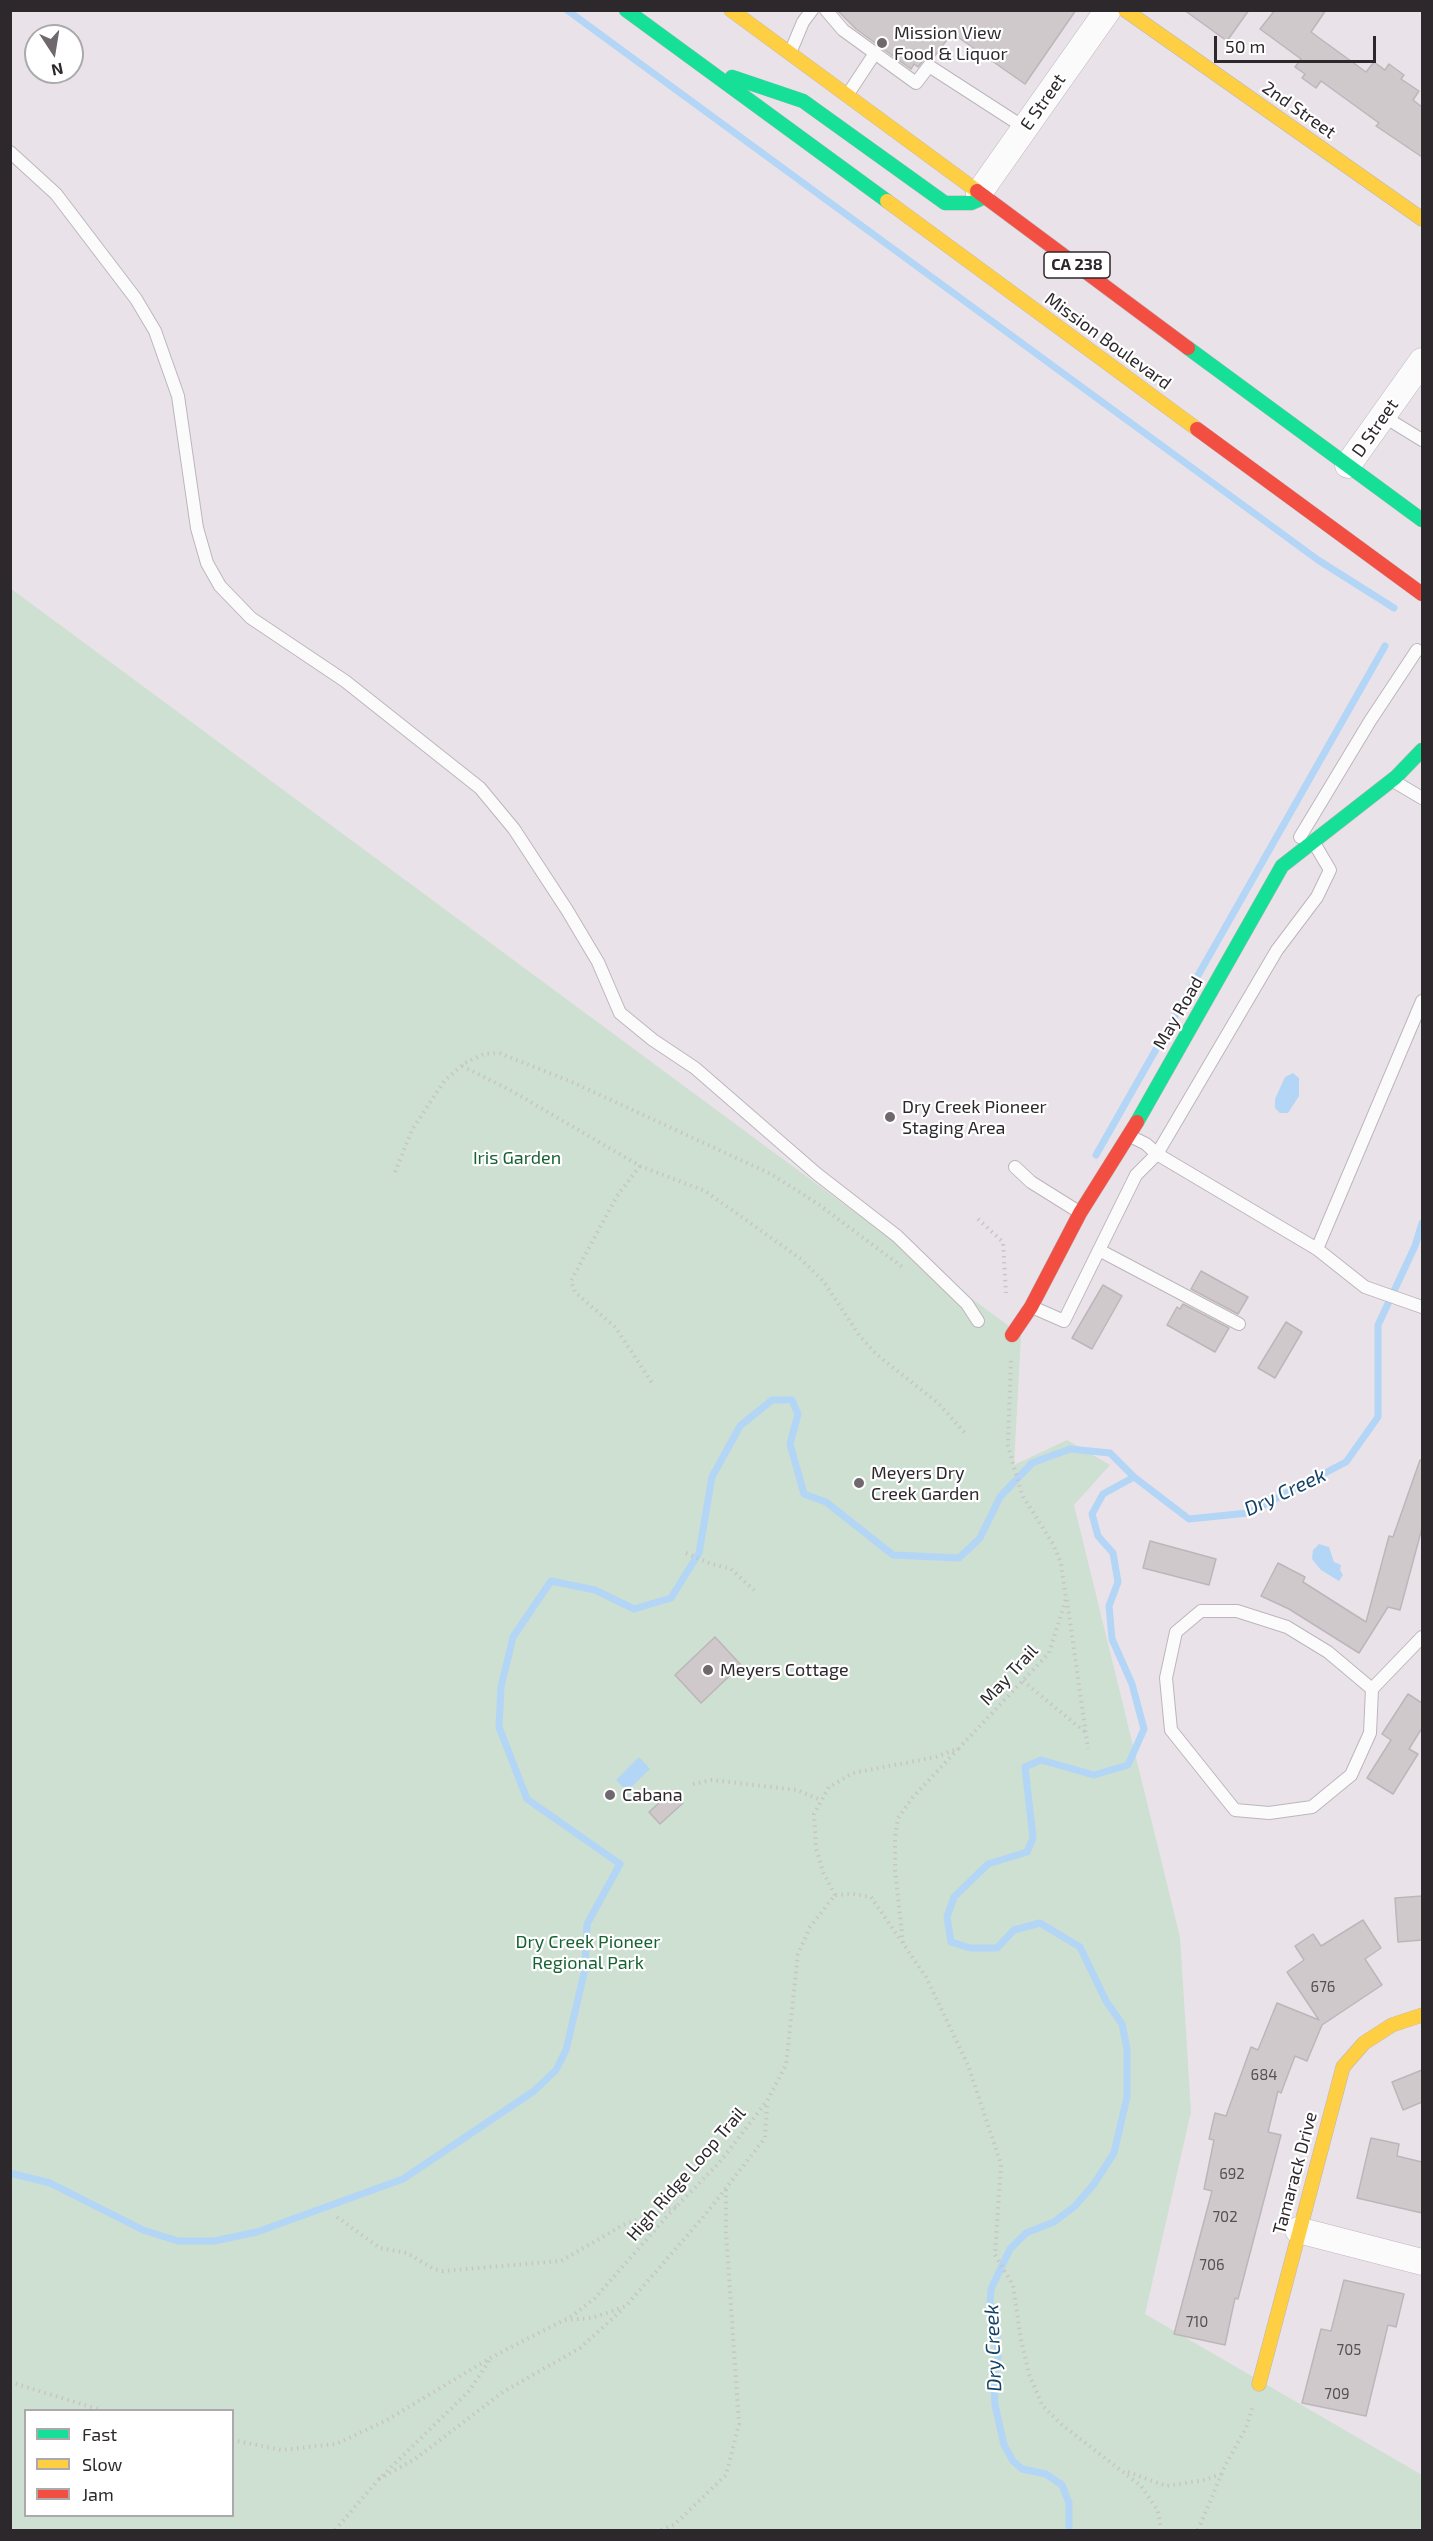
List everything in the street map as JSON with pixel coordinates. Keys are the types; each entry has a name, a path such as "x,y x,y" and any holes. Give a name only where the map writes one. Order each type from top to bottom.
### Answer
{"main road":[{"name":"Mission Boulevard","path":"626,10 1422,594"},
{"name":"CA 238","path":"731,10 1422,520"},
{"name":"2nd Street","path":"1125,10 1422,219"},
{"path":"710,71 782,92 803,101 945,203 971,203 982,195"},
{"name":"May Road","path":"1012,1335 1031,1307 1080,1213 1129,1135 1282,866 1392,780 1422,750"},
{"name":"Tamarack Drive","path":"1259,2384 1343,2067 1364,2043 1392,2025 1422,2015"}],"street":[{"name":"E Street","path":"982,195 1025,128 1108,10"},
{"name":"D Street","path":"1348,465 1422,361"},
{"path":"1298,2230 1422,2262"}],"lane":[{"path":"790,54 803,22 812,10"},
{"path":"826,10 843,30 916,83 929,66 1025,128"},
{"path":"847,96 875,53"},
{"path":"10,152 56,194 136,299 155,331 178,396 197,528 207,563 220,586 251,618 345,681 480,788 514,829 567,910 598,962 620,1014 653,1040 695,1068 808,1167 897,1236 967,1304 978,1321"},
{"path":"1383,416 1422,440"},
{"path":"1282,866 1370,721 1417,650"},
{"path":"1392,780 1422,798"},
{"path":"1031,1307 1064,1321 1136,1175 1157,1154 1277,950 1317,897 1330,870 1313,842"},
{"path":"1317,1249 1422,1001"},
{"path":"1129,1135 1317,1249 1365,1287 1422,1307"},
{"path":"1015,1167 1031,1182 1080,1213"},
{"path":"1099,1250 1239,1324"},
{"path":"1372,1689 1328,1652 1287,1628 1237,1611 1202,1611 1176,1632 1166,1678 1171,1730 1235,1809 1269,1813 1312,1807 1351,1775 1370,1733 1372,1689 1422,1637"}],"path":[{"path":"395,1172 412,1130 445,1080 462,1066 484,1054 499,1053 518,1059 708,1143 771,1174 818,1204 910,1273"},
{"path":"462,1066 510,1090 640,1166 705,1191 801,1259 824,1282 859,1335 876,1354 938,1403 966,1434"},
{"path":"640,1166 617,1196 571,1281 575,1292 616,1328 652,1383"},
{"path":"978,1219 1003,1242 1006,1264 1006,1299"},
{"name":"May Trail","path":"821,1800 829,1787 853,1773 936,1757 958,1748 1049,1653 1066,1599 1060,1563 1053,1544 1022,1495 1008,1446 1012,1335"},
{"path":"686,1553 711,1564 731,1569 754,1590"},
{"path":"1066,1599 1088,1749"},
{"path":"1023,1681 1086,1732"},
{"path":"903,1944 895,1869 895,1837 898,1818 913,1797 958,1748"},
{"path":"693,1784 712,1780 786,1788 821,1800 814,1814 816,1848 823,1872 835,1895 871,1897 926,1977 968,2065 1001,2164 995,2255 1010,2277 1029,2374 1042,2405 1061,2424 1123,2469 1141,2486 1158,2511 1161,2530"},
{"name":"High Ridge Loop Trail","path":"234,2440 281,2450 336,2444 387,2420 492,2357 561,2321 595,2298 677,2206 719,2163 767,2101 786,2065 798,1954 810,1927 835,1895"},
{"path":"379,2479 415,2459 502,2392 580,2348 626,2306 726,2188 765,2138 767,2101"},
{"path":"661,2530 674,2525 726,2475 739,2424 726,2232 726,2188"},
{"path":"337,2217 380,2248 407,2253 434,2270 442,2271 503,2268 561,2261 623,2225 677,2206"},
{"path":"561,2321 592,2318 626,2306"},
{"path":"335,2530 379,2479 469,2391 492,2357"},
{"path":"10,2382 98,2409"},
{"path":"1198,2530 1222,2473 1246,2428 1259,2384"},
{"path":"1123,2469 1166,2486 1205,2480 1222,2473"}],"green space":[{"name":"Dry Creek Pioneer Regional Park","path":"10,588 1021,1335 1014,1465 1067,1440 1110,1465 1074,1505 1180,1937 1191,2112 1145,2314 1422,2475 1422,2530 11,2530"}],"water":[{"path":"1293,1073 1299,1078 1299,1096 1288,1113 1280,1113 1275,1108 1275,1099 1285,1077"},
{"path":"1319,1544 1329,1547 1334,1562 1341,1565 1340,1570 1343,1575 1339,1581 1321,1570 1312,1559 1313,1550"},
{"path":"639,1757 650,1769 627,1791 616,1780"}],"building":[{"path":"837,10 1076,10 1025,84 952,33 934,57 929,53 918,67 914,64 911,69 856,29"},
{"path":"1184,10 1249,10 1227,41"},
{"path":"1275,10 1326,10 1311,32 1366,72 1374,62 1385,70 1389,64 1404,75 1401,79 1419,91 1413,100 1422,107 1422,157 1376,126 1379,123 1321,81 1316,88 1302,78 1305,74 1295,67 1301,59 1260,29"},
{"path":"1201,1271 1248,1297 1238,1314 1191,1289"},
{"path":"1103,1285 1122,1296 1092,1349 1072,1338"},
{"path":"1183,1304 1229,1328 1215,1352 1167,1325 1177,1307 1180,1309"},
{"path":"1286,1322 1302,1332 1275,1378 1258,1368"},
{"path":"1420,1460 1422,1461 1422,1528 1400,1610 1388,1607 1359,1653 1289,1609 1261,1596 1278,1563 1305,1577 1303,1582 1366,1622 1389,1536 1393,1537"},
{"path":"1150,1541 1216,1559 1209,1585 1143,1568"},
{"name":"Meyers Cottage","path":"715,1637 741,1665 701,1703 675,1675"},
{"path":"1408,1694 1422,1703 1422,1728 1409,1749 1418,1754 1393,1794 1367,1778 1391,1740 1382,1734"},
{"path":"672,1791 683,1803 660,1824 649,1812"},
{"path":"1422,1896 1422,1940 1398,1942 1395,1898"},
{"path":"1363,1920 1381,1948 1365,1959 1382,1985 1322,2025 1307,2061 1295,2056 1281,2093 1278,2091 1268,2132 1281,2135 1238,2299 1235,2298 1225,2345 1174,2334 1212,2191 1204,2189 1214,2140 1209,2139 1215,2113 1226,2116 1251,2047 1258,2050 1277,2003 1319,2020 1287,1972 1304,1960 1295,1946 1313,1934 1321,1946"},
{"path":"1422,2070 1422,2102 1403,2110 1392,2082"},
{"path":"1371,2138 1399,2144 1397,2156 1422,2162 1422,2213 1357,2198"},
{"path":"1344,2280 1404,2294 1396,2327 1388,2325 1366,2416 1302,2403 1321,2329 1331,2331"}],"waterway":[{"path":"567,10 1318,560 1394,608"},
{"path":"1096,1155 1385,646"},
{"path":"10,2173 50,2183 143,2230 178,2241 214,2241 257,2232 403,2179 534,2091 556,2070 566,2050 585,1969 587,1924 620,1864 527,1799 499,1727 501,1687 513,1637 551,1581 595,1590 634,1609 671,1598 699,1553 712,1477 740,1426 772,1400 792,1400 798,1414 790,1444 804,1494 826,1502 893,1555 959,1558 980,1538 1000,1497 1032,1463 1070,1449 1110,1453 1134,1477 1189,1519 1248,1513 1346,1462 1378,1417 1378,1325 1415,1246 1422,1223"},
{"name":"Dry Creek","path":"1069,2530 1069,2503 1062,2485 1046,2474 1022,2469 1013,2461 1004,2445 995,2405 994,2377 998,2358 997,2336 990,2303 991,2289 1010,2249 1026,2233 1054,2222 1075,2206 1094,2184 1114,2153 1127,2097 1127,2049 1122,2024 1106,2001 1080,1947 1040,1923 1014,1930 997,1948 970,1948 951,1942 947,1917 954,1897 988,1864 1027,1852 1033,1838 1025,1767 1041,1760 1094,1775 1128,1765 1144,1729 1132,1684 1112,1639 1109,1606 1118,1582 1113,1553 1098,1536 1092,1514 1103,1494 1134,1477"}],"traffic: fast":[{"path":"626,10 887,201"},
{"path":"732,77 803,101 945,203 971,203 985,197"},
{"path":"1188,348 1422,520"},
{"path":"1137,1122 1282,866 1396,777 1422,750"}],"traffic: slow":[{"path":"731,10 977,191"},
{"path":"1125,10 1422,219"},
{"path":"887,201 1197,429"},
{"path":"1259,2384 1343,2067 1364,2043 1392,2025 1422,2015"}],"traffic: jam":[{"path":"977,191 1188,348"},
{"path":"1197,429 1422,594"},
{"path":"1012,1335 1031,1307 1080,1213 1137,1122"}],"place":[{"name":"Mission View Food & Liquor","path":"882,43"},
{"name":"Dry Creek Pioneer Staging Area","path":"890,1117"},
{"name":"Meyers Dry Creek Garden","path":"859,1483"},
{"name":"Meyers Cottage","path":"708,1670"},
{"name":"Cabana","path":"610,1795"}],"park label":[{"name":"Iris Garden","path":"517,1158"}]}
